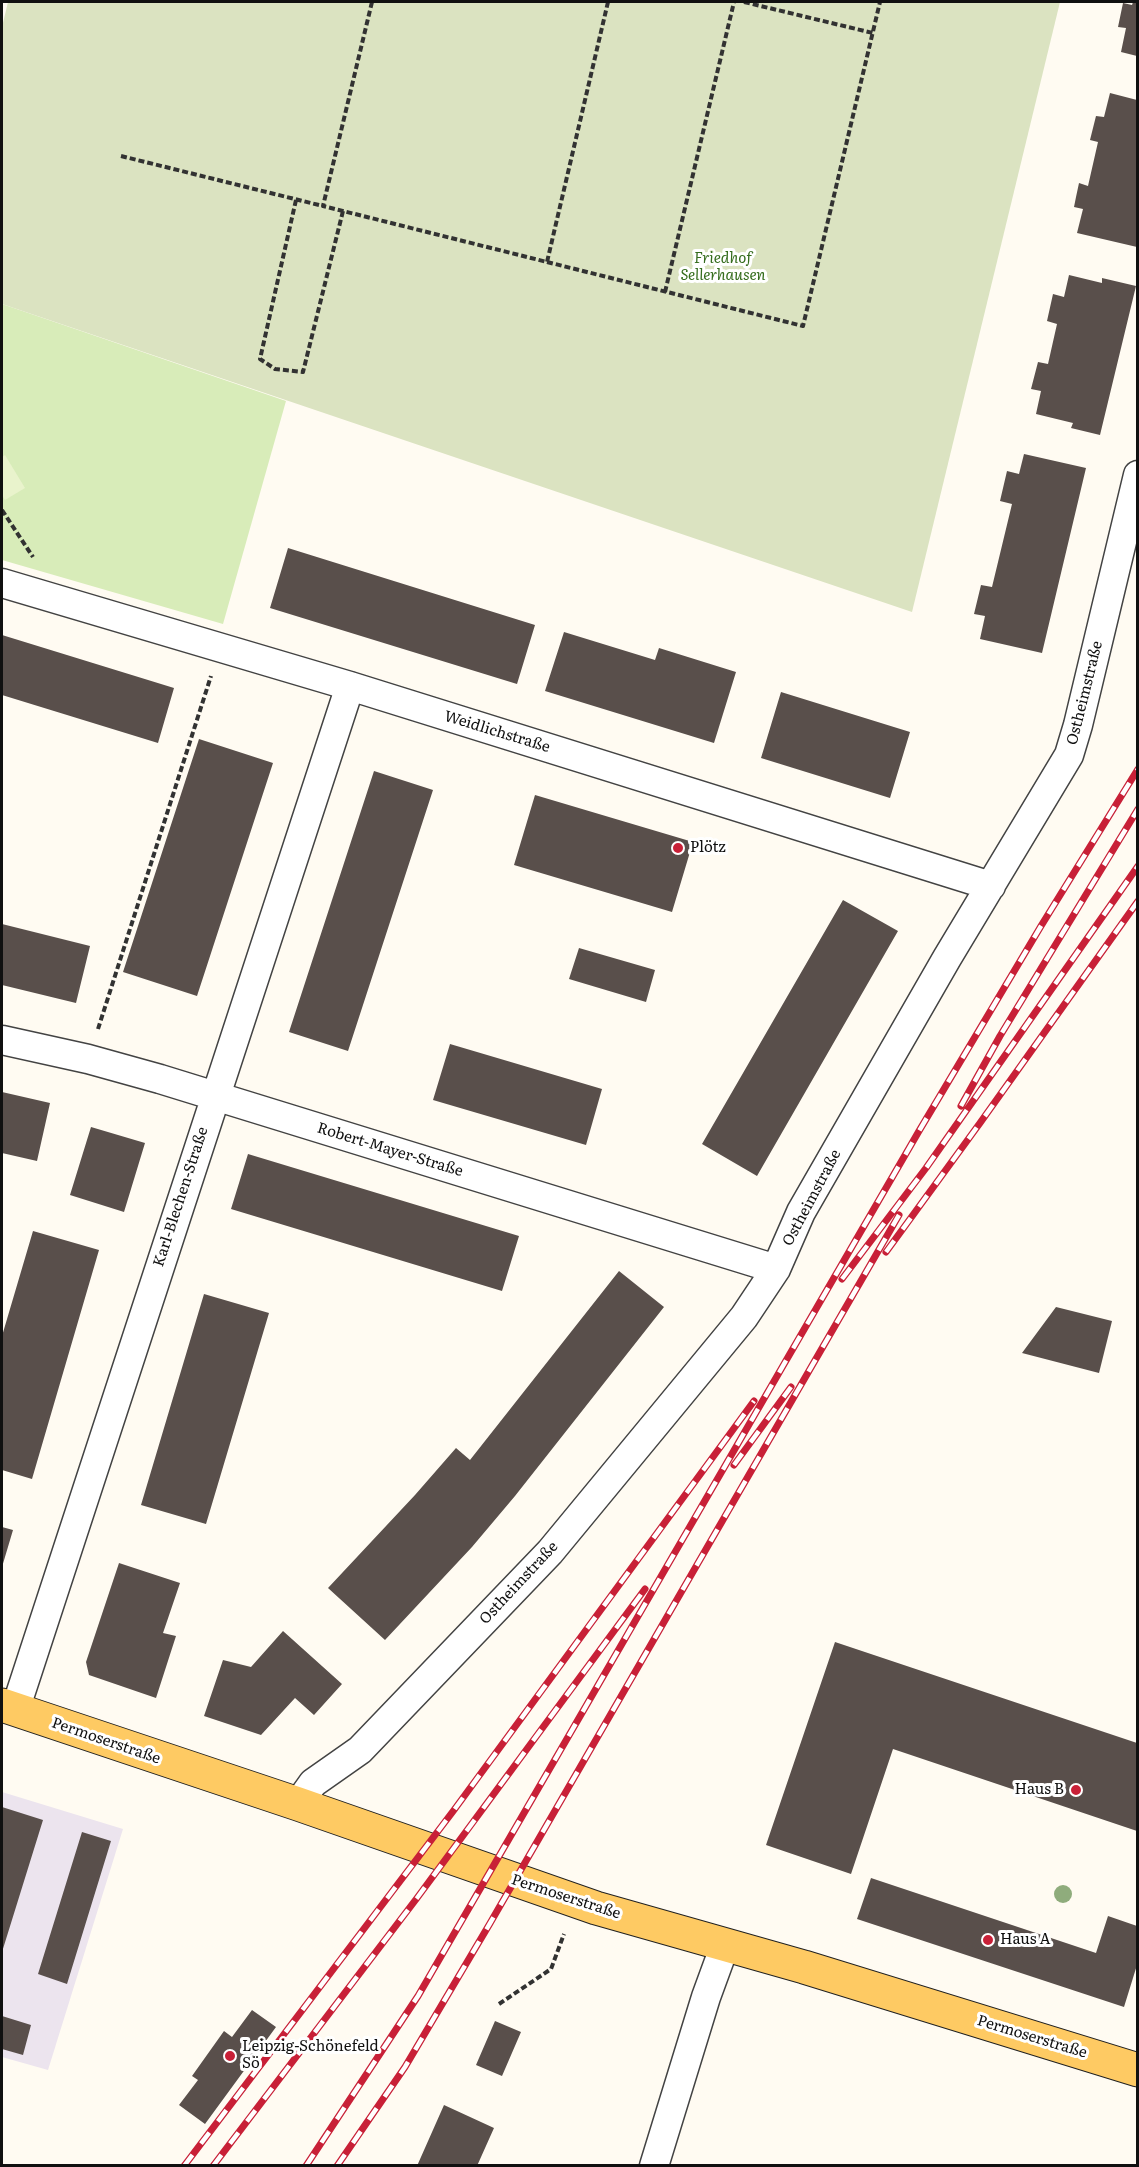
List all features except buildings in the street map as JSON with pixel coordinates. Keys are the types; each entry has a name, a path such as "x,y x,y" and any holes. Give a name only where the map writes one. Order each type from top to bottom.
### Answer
{"main road":[{"name":"Permoserstraße","path":"8,1707 298,1804 596,1908 815,1971 1137,2070"}],"street":[{"name":"Ostheimstraße","path":"298,1804 313,1783 360,1750 550,1552 744,1317 776,1269 801,1212 1069,755 1137,475"},
{"name":"Weidlichstraße","path":"2,583 350,686 991,886"},
{"name":"Karl-Blechen-Straße","path":"8,1707 350,686"},
{"name":"Robert-Mayer-Straße","path":"2,1040 88,1059 160,1079 776,1269"},
{"path":"654,2166 705,1998 725,1945"}],"path":[{"path":"323,206 372,2"},
{"path":"547,262 608,2"},
{"path":"665,292 734,2"},
{"path":"744,2 873,33"},
{"path":"121,156 803,326 880,2"},
{"path":"296,200 260,358 275,369 303,372 343,211"},
{"path":"2,510 60,599"},
{"path":"88,1059 221,647"},
{"path":"498,2004 551,1969 563,1934 572,1935"}],"shaded area":[{"path":"2,1792 123,1829 48,2070 2,2057"}],"green space":[{"name":"Friedhof Sellerhausen","path":"8,2 1060,2 912,612 2,304 2,27"},
{"path":"2,304 286,401 223,624 2,560"},
{"path":"5,455 25,488 5,500 2,495 2,457"}],"railway":[{"path":"306,2166 418,1996 919,1131 1138,769"},
{"path":"961,1106 1000,1036 1138,809"},
{"path":"842,1279 926,1168 1138,866"},
{"path":"886,1252 1138,901"},
{"path":"337,2166 405,2067 489,1925 899,1215"},
{"path":"734,1465 791,1387"},
{"path":"184,2166 454,1810 754,1401"},
{"path":"213,2166 417,1898 645,1589"}],"place":[{"name":"Plötz","path":"678,848"},
{"name":"Haus B","path":"1076,1790"},
{"name":"Haus A","path":"988,1940"},
{"name":"Leipzig-Schönefeld Sö","path":"230,2056"}]}
